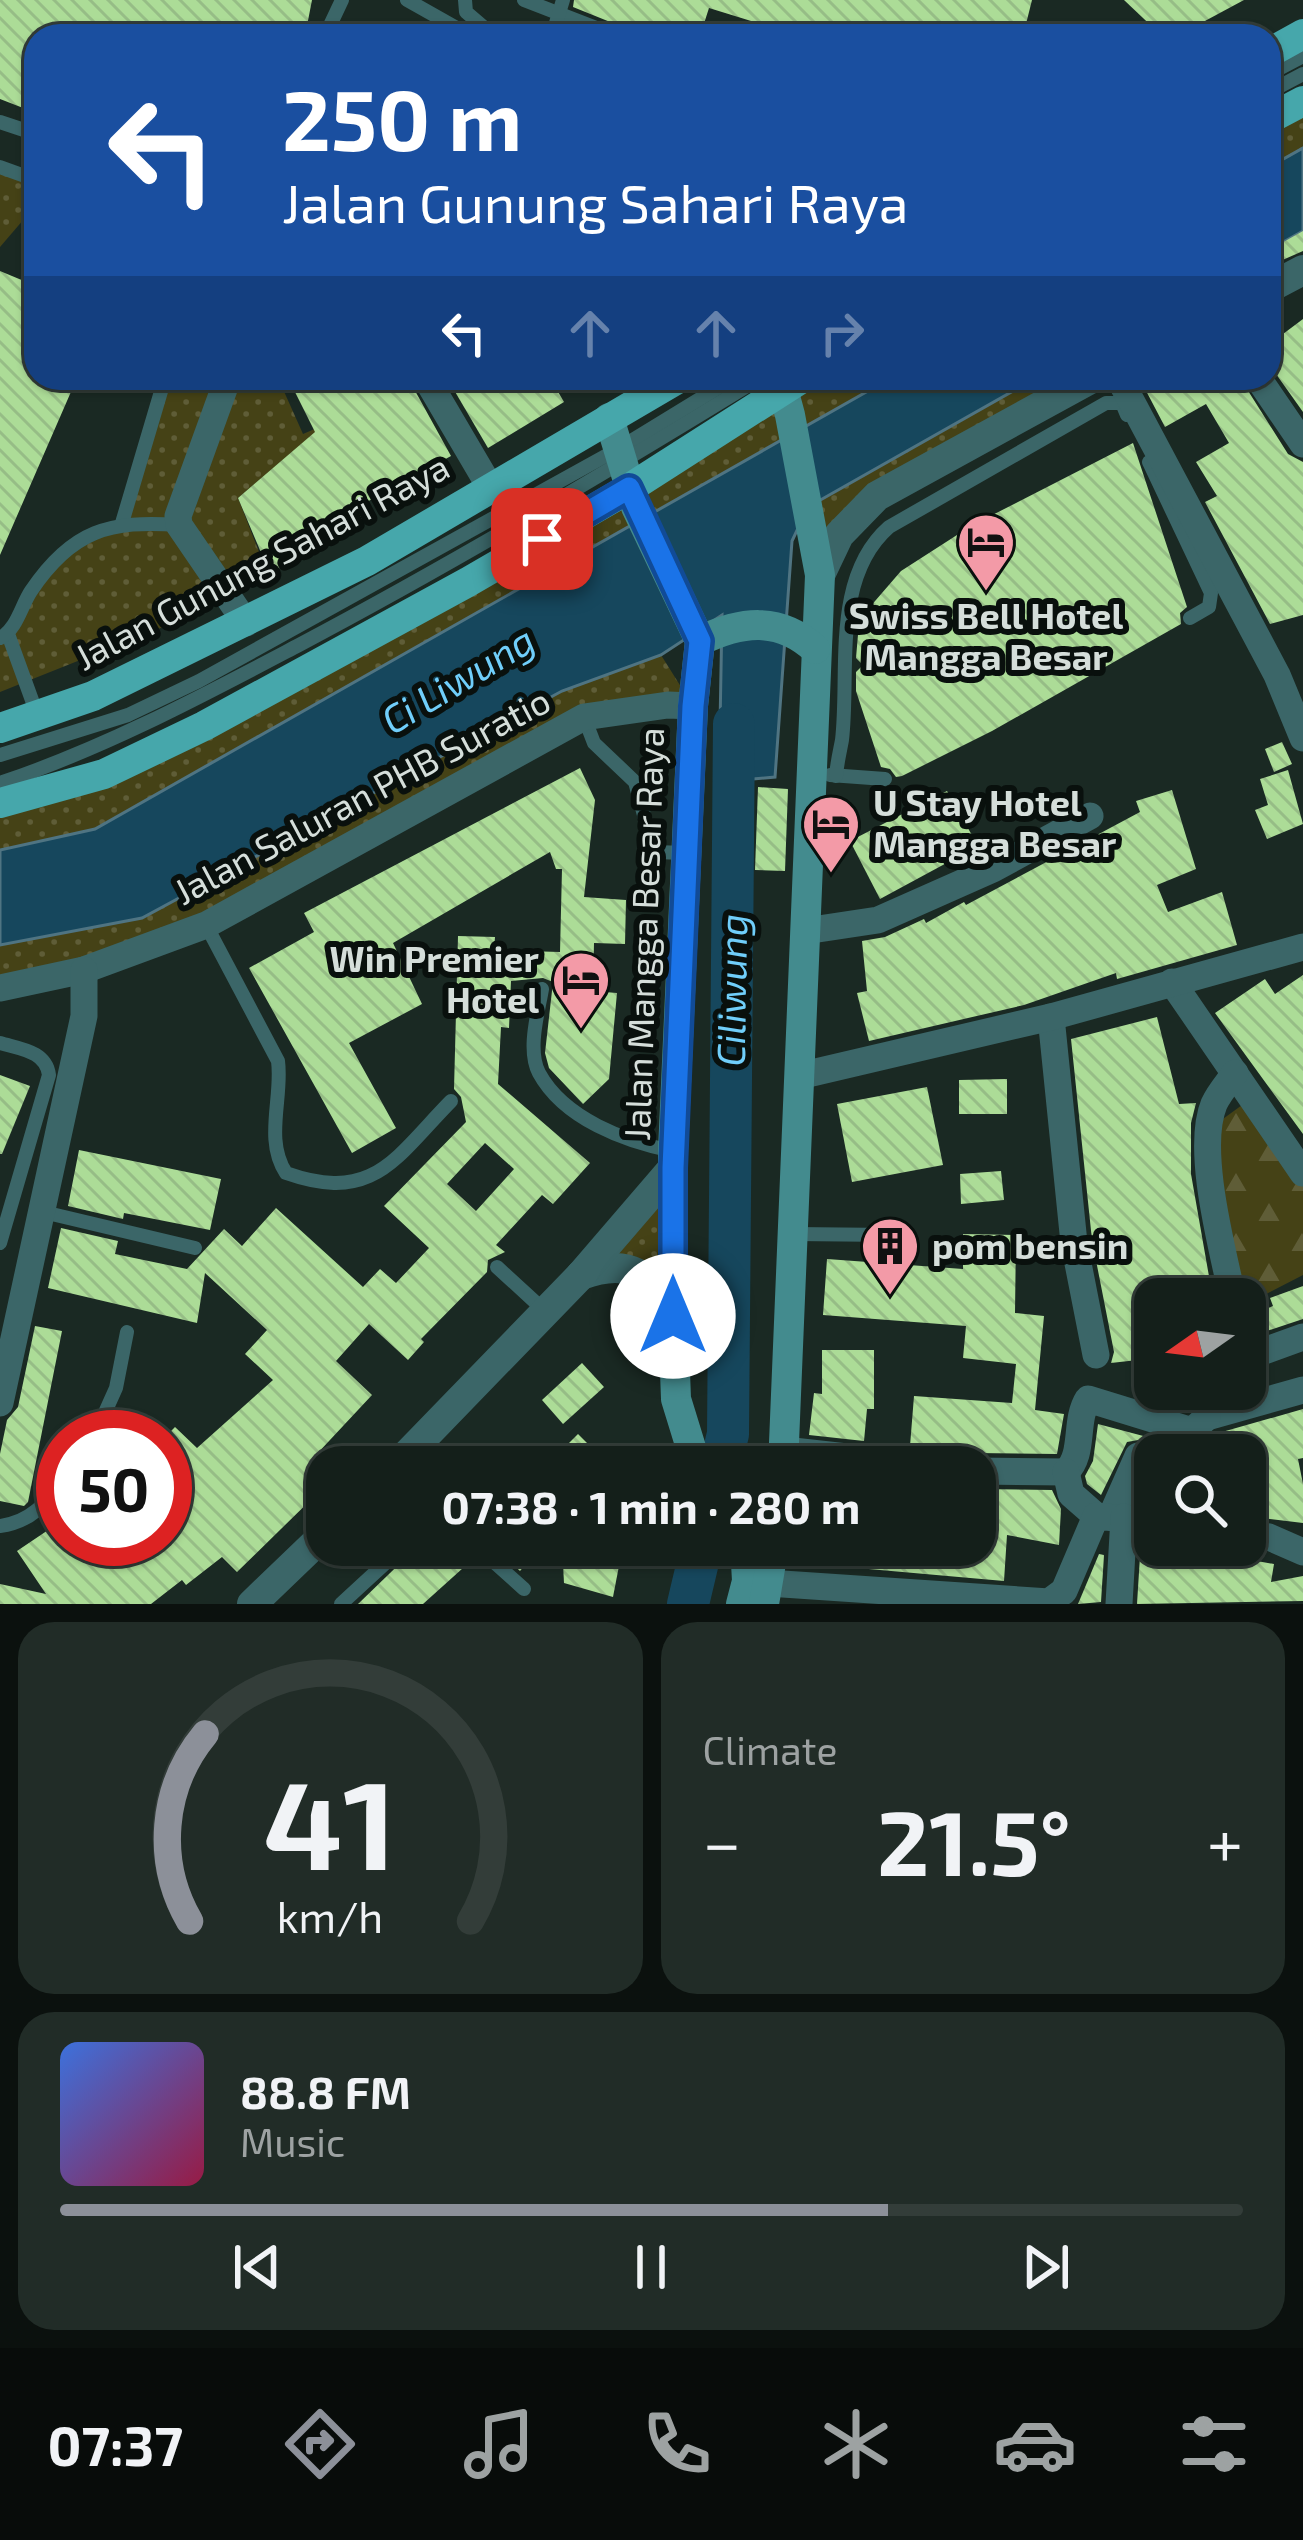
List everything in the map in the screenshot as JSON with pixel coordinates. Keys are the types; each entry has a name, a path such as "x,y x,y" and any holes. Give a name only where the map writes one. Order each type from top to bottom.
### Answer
{"main road":[{"name":"Jalan Gunung Sahari Raya","path":"0,728 93,696 246,623 392,548 658,390"},
{"path":"0,803 104,774 204,726 468,582 626,477 778,390"},
{"path":"782,390 820,575 815,649 824,763 805,932 783,1446"},
{"path":"609,418 626,477 703,646 756,624 790,630 815,649"},
{"name":"Jalan Mangga Besar Raya","path":"692,1446 676,1399 673,1159 693,706 703,646"},
{"path":"741,1604 746,1566"}],"street":[{"path":"224,390 178,516 179,525 246,623"},
{"path":"434,390 490,487"},
{"path":"820,575 839,535 863,507 1068,390"},
{"path":"1125,390 1277,675 1303,738"},
{"path":"1266,390 1303,444"},
{"name":"Jalan Saluran PHB Suratio","path":"0,988 84,970 206,925 584,717 693,706"},
{"path":"805,932 878,920 993,868 1090,816"},
{"path":"799,1076 1051,1018 1303,947"},
{"path":"0,1403 84,1016 84,970"},
{"path":"1172,982 1303,1173"},
{"path":"1051,1018 1074,1244 1096,1355"},
{"path":"1228,1278 1212,1203 1209,1127 1214,1104 1235,1073"},
{"path":"415,1446 581,1275 673,1159"},
{"path":"581,1275 626,1267 654,1286 673,1316"},
{"path":"1266,1350 1303,1337"},
{"path":"1266,1395 1303,1390"},
{"path":"996,1471 1066,1472 1076,1462 1079,1424 1088,1400 1192,1431 1202,1410"},
{"path":"766,1593 1049,1602 1064,1591 1110,1517 1134,1465"},
{"path":"1066,1472 1071,1494 1110,1517 1134,1520"},
{"path":"1110,1517 1119,1604"},
{"path":"1266,1537 1303,1552"},
{"path":"252,1604 306,1552"}],"lane":[{"path":"407,0 450,24"},
{"path":"465,0 466,12 480,24"},
{"path":"524,0 561,7 594,24"},
{"path":"122,523 161,390"},
{"path":"0,783 129,732 626,477 721,390"},
{"path":"824,763 842,745 845,634 862,564 872,543 889,527 1106,403 1122,403 1211,593 1209,607 1190,618"},
{"path":"1039,404 1055,433"},
{"path":"954,452 970,481"},
{"path":"0,755 128,716 626,477"},
{"path":"38,717 4,636 32,588 86,537 122,523 179,525"},
{"path":"584,717 594,743 635,782 654,852 687,853"},
{"path":"824,763 885,779"},
{"path":"206,925 278,1060 276,1146 286,1173 331,1184 366,1181 451,1101"},
{"path":"542,989 534,1043 538,1071 591,1122 673,1159"},
{"path":"0,1042 37,1054 48,1065 49,1075 0,1243"},
{"path":"39,1210 195,1248"},
{"path":"792,1234 891,1234"},
{"path":"497,1267 546,1312"},
{"path":"106,1410 116,1388 127,1332"},
{"path":"0,1526 21,1522 36,1510"},
{"path":"341,1604 382,1566"},
{"path":"498,1566 524,1589"}],"green space":[{"path":"1303,101 1303,148 1281,160 1281,113"},
{"path":"0,164 24,175 24,219 0,247"},
{"path":"161,390 283,390 303,434 324,425 238,498 268,575 163,627 0,692 0,638 32,588 70,549 122,523"},
{"path":"781,390 870,390 94,829 0,850 0,803 104,774"},
{"path":"1015,390 1069,390 877,496 829,552 808,507"},
{"path":"661,655 693,706 584,717 206,925 0,988 0,945 142,918 562,691"},
{"path":"1249,1100 1303,1185 1303,1275 1266,1294 1266,1278 1239,1278 1217,1188 1216,1124"},
{"path":"673,1168 673,1316 603,1268"}],"water":[{"path":"1303,148 1303,231 1281,243 1281,160"},
{"name":"Ci Liwung","path":"870,390 1015,390 808,507 792,541 775,777 719,782 722,615 661,655 562,691 142,918 0,945 0,850 95,829"}],"building":[{"path":"0,0 312,0 307,24 24,24 24,108 0,99"},
{"path":"574,0 1032,0 1026,24 761,24 709,8 704,24 615,24 573,7"},
{"path":"1124,0 1244,0 1199,24 1149,24"},
{"path":"1303,231 1303,251 1281,261 1281,243"},
{"path":"0,271 24,281 24,390 72,390 0,555"},
{"path":"1303,319 1303,412 1281,381 1281,330 1283,334"},
{"path":"294,390 415,390 451,456 363,504 368,515 270,574 238,498 315,432"},
{"path":"454,390 557,390 564,402 488,448"},
{"path":"1146,390 1248,390 1288,454 1303,462 1303,615 1270,624 1205,502 1217,496 1196,462 1229,443 1206,404 1165,427"},
{"path":"1133,443 1187,607 1180,613 1181,624 902,776 881,767 856,691 856,672 863,665 856,658 859,623 869,608 901,571 971,526"},
{"path":"1282,742 1292,764 1274,772 1265,749"},
{"path":"580,768 595,800 584,897 626,900 625,944 594,943 593,991 617,993 609,1079 583,1104 549,1068 545,1053 553,982 543,978 511,981 509,1028 501,1027 498,1084 590,1163 553,1204 542,1195 496,1245 505,1252 488,1260 487,1272 421,1339 424,1342 408,1360 369,1324 336,1361 372,1395 324,1446 306,1446 306,1505 237,1572 222,1557 151,1604 0,1604 0,1584 46,1594 17,1551 36,1538 36,1566 192,1566 192,1443 197,1448 273,1380 245,1354 267,1330 205,1273 197,1323 48,1288 61,1228 118,1241 115,1254 187,1269 224,1229 242,1246 276,1208 363,1287 380,1269 396,1283 429,1248 384,1206 466,1122 461,1097 454,1089 458,936 495,937 494,950 560,952 562,869 556,869 550,852 393,943 422,1004 349,1043 396,1128 352,1153 249,968 314,932 304,913","holes":["485,1143 514,1169 476,1211 447,1184"]},
{"path":"1288,770 1303,824 1267,839 1255,810 1268,805 1260,779"},
{"path":"758,787 788,789 785,871 755,870"},
{"path":"1172,790 1196,869 1157,885 1168,912 1222,892 1237,945 1117,979 1116,973 1024,1005 869,1041 857,993 867,991 862,941 885,937 924,919 926,923 966,905 1140,812 1136,801"},
{"name":"U Stay Hotel Mangga Besar","path":"947,791 978,846 880,899 850,841"},
{"path":"1303,975 1303,1134 1215,1013 1265,979 1275,994"},
{"path":"1157,1017 1179,1104 1196,1103 1191,1174 1209,1278 1134,1278 1134,1360 1111,1363 1114,1352 1092,1240 1071,1039"},
{"path":"0,1075 30,1086 2,1154 0,1154"},
{"path":"1007,1079 1007,1114 959,1114 959,1080"},
{"path":"927,1087 943,1165 852,1182 837,1104"},
{"path":"79,1150 221,1179 210,1230 124,1213 123,1219 68,1206"},
{"path":"1001,1171 1004,1200 961,1204 960,1174"},
{"path":"963,1234 1016,1235 1015,1313 1044,1316 1035,1410 1064,1414 1057,1454 996,1453 996,1446 910,1446 914,1396 1012,1403 1016,1364 963,1358 966,1326 823,1315 827,1259 963,1269"},
{"path":"1303,1286 1303,1319 1266,1331 1266,1309 1273,1306 1270,1298"},
{"path":"35,1326 62,1331 46,1410 36,1410 36,1462 24,1506 0,1501 0,1454 7,1420 18,1407"},
{"path":"822,1350 874,1350 874,1409 867,1409 864,1441 809,1435 814,1393 822,1394"},
{"path":"582,1363 604,1387 563,1424 542,1400"},
{"path":"1303,1409 1303,1458 1298,1459 1303,1523 1266,1519 1266,1434 1215,1434"},
{"path":"1098,1424 1136,1434 1134,1441 1127,1442 1101,1495 1087,1484 1085,1476 1093,1461"},
{"path":"578,1434 590,1446 566,1446"},
{"path":"996,1489 1052,1490 1061,1509 1059,1545 1007,1535 1004,1581 846,1567 996,1566"},
{"path":"1099,1554 1104,1555 1101,1602 1078,1604"},
{"path":"1266,1563 1274,1564 1271,1582 1303,1576 1303,1601 1137,1604 1139,1566"},
{"path":"397,1566 465,1566 423,1604 358,1604"},
{"path":"563,1566 619,1566 613,1597 564,1583"}],"waterway":[{"name":"Ciliwung","path":"725,1446 734,724"},
{"name":"Ciliwung","path":"688,1604 697,1566"}],"place":[{"name":"Swiss Bell Hotel Mangga Besar","path":"986,593"},
{"name":"U Stay Hotel Mangga Besar","path":"831,875"},
{"name":"Win Premier Hotel","path":"581,1031"},
{"name":"pom bensin","path":"890,1297"}],"route":[{"path":"542,539 629,488 700,641 693,706 674,1151 673,1316"}]}
